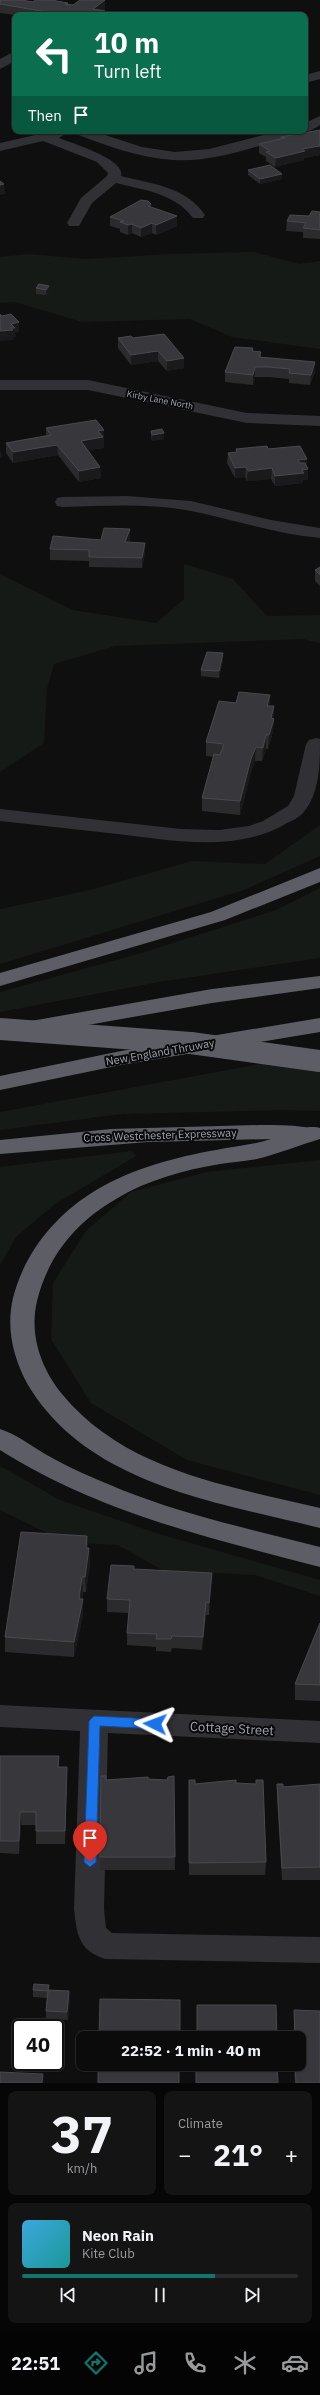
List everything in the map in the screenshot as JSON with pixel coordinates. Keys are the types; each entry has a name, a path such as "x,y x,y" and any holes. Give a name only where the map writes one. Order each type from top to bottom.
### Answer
{"highway":[{"path":"0,980 218,916 254,903 320,874"},
{"path":"0,1034 204,998 320,982"},
{"name":"New England Thruway","path":"0,1083 120,1058 320,1025"},
{"path":"0,1029 175,1041 320,1061"},
{"name":"Cross Westchester Expressway","path":"0,1147 88,1138 214,1131 317,1133"},
{"path":"317,1133 262,1150 178,1165 150,1174 96,1201 72,1219 50,1241 36,1265 26,1291 21,1320 25,1348 34,1374 46,1393 64,1416 118,1456 156,1473 201,1487 320,1518"},
{"path":"0,1438 27,1456 66,1477 122,1500 199,1526 320,1557"}],"street":[{"path":"0,65 12,57"},
{"path":"308,126 320,120"},
{"path":"1,142 58,134"},
{"path":"90,134 132,149 160,156 188,156 281,134"},
{"path":"44,137 102,159 115,172 113,178 86,201 74,223"},
{"path":"113,178 172,194 193,206 198,215"},
{"name":"Kirby Lane North","path":"0,385 88,386 247,418 320,421"},
{"path":"63,502 143,499 191,506 264,524 320,533"},
{"path":"0,815 181,835 219,836 253,831 270,825 295,810 306,790 316,744"},
{"name":"Cottage Street","path":"0,1716 320,1732"},
{"path":"94,1721 89,1909 92,1934 105,1946 320,1950"}],"shaded area":[{"path":"254,252 299,264 320,261 320,349 232,337 190,319 82,322 15,302 0,303 0,257 29,254 86,259 173,254"},
{"path":"184,564 233,579 267,616 320,615 320,643 303,639 115,646 54,664 47,689 44,743 0,772 0,574 73,610 156,623 184,599"},
{"path":"320,825 320,856 244,890 0,964 0,909 90,890 192,861 265,864"},
{"path":"320,888 320,958 159,982 0,1012 0,992 138,954 276,910"},
{"path":"320,1053 320,1111 283,1110 122,1114 0,1130 0,1112"},
{"path":"132,1151 136,1156 55,1204 16,1237 0,1265 0,1167"},
{"path":"320,1160 320,1495 187,1460 91,1403 51,1339 53,1283 86,1231 131,1192 207,1172"},
{"path":"0,1466 60,1500 159,1534 320,1580 320,1596 255,1575 162,1570 118,1545 65,1542 0,1510"}],"building":[{"path":"0,0 21,0 33,2 35,0 51,0 73,5 80,0 105,0 93,9 105,11 47,12 0,4"},
{"path":"320,130 320,146 302,149 305,151 276,158 266,152 270,151 259,144 285,138 281,137 308,134 308,132"},
{"path":"270,165 282,174 260,179 248,170"},
{"path":"141,200 148,201 151,204 148,206 177,216 156,225 152,223 141,228 132,224 128,225 120,222 124,221 110,217"},
{"path":"312,211 320,212 320,230 303,228 306,223 287,221 290,215 309,216"},
{"path":"39,284 49,286 46,290 36,288"},
{"path":"0,314 2,316 11,314 19,322 11,324 15,328 11,328 13,330 0,331"},
{"path":"164,334 184,358 167,361 158,351 131,355 118,338 131,336 133,338"},
{"path":"235,347 253,348 252,351 261,352 259,357 315,362 311,375 289,373 290,369 269,367 255,367 253,375 225,372"},
{"path":"96,420 104,430 98,431 103,437 81,441 100,467 79,471 57,445 13,452 6,443 51,435 46,428"},
{"path":"162,429 164,433 152,435 151,431"},
{"path":"267,446 268,449 300,446 307,459 298,460 300,463 305,463 308,469 302,470 304,473 275,476 272,468 248,471 246,467 235,468 228,453 237,452 236,449"},
{"path":"104,528 130,529 125,542 145,543 142,558 89,557 89,550 50,549 53,536 101,540"},
{"path":"320,567 320,575 315,570"},
{"path":"207,652 223,653 219,671 201,670"},
{"path":"239,692 270,695 267,706 274,706 271,718 274,719 269,735 266,735 263,748 256,747 251,759 240,801 202,798 214,754 220,755 224,744 206,742 219,701 236,703"},
{"path":"21,1532 87,1536 86,1548 89,1548 85,1577 82,1577 79,1599 83,1599 74,1642 5,1637"},
{"path":"111,1565 134,1566 134,1569 212,1573 209,1603 206,1602 203,1637 172,1636 171,1639 156,1639 157,1634 127,1633 130,1600 107,1599"},
{"path":"320,1623 320,1685 295,1684"},
{"path":"0,1756 59,1756 58,1767 67,1767 65,1831 36,1831 36,1812 20,1812 19,1841 0,1841"},
{"path":"101,1776 106,1776 106,1780 148,1777 148,1779 167,1780 168,1777 174,1776 175,1857 100,1857"},
{"path":"189,1780 195,1780 195,1784 236,1780 236,1783 256,1784 256,1780 263,1780 266,1862 189,1863"},
{"path":"277,1784 283,1784 283,1787 320,1784 320,1867 282,1868"},
{"path":"34,1984 49,1985 48,1990 69,1991 67,2012 46,2011 48,1991 33,1990"},
{"path":"100,1999 180,2000 180,2031 99,2031"},
{"path":"197,2005 276,2005 277,2031 197,2031"},
{"path":"294,2010 320,2011 320,2083 296,2083 295,2071 306,2071 306,2031 295,2031"},
{"path":"98,2071 179,2071 179,2083 98,2083"},
{"path":"196,2071 277,2071 278,2083 196,2083"},
{"path":"0,2072 43,2074 42,2083 0,2083"}],"route":[{"path":"90,1862 94,1721 155,1724"}]}
